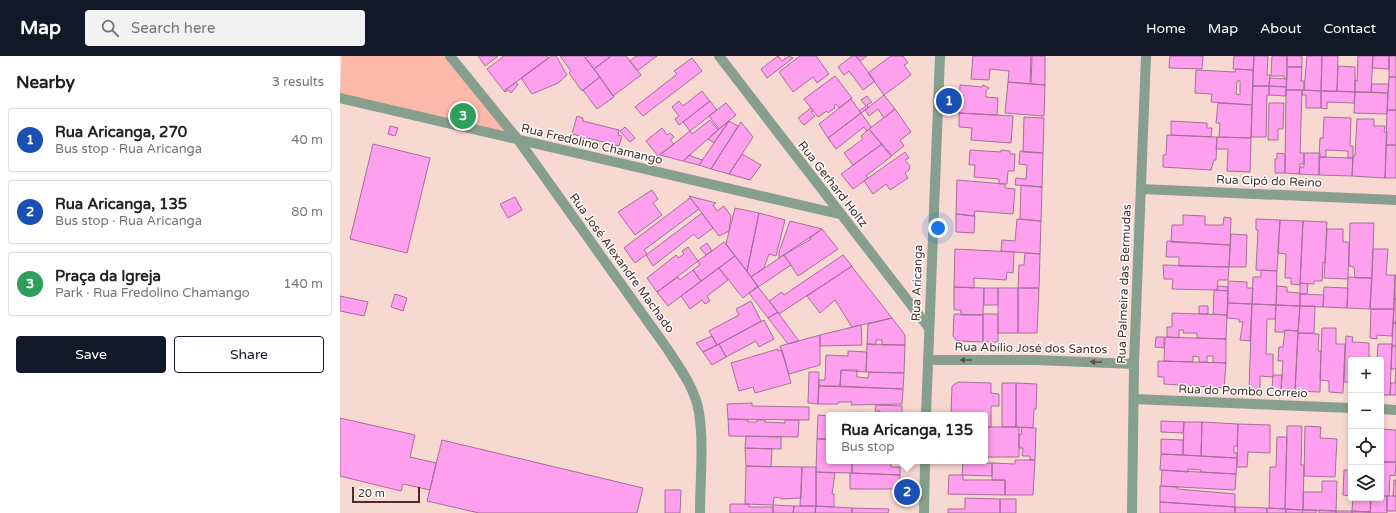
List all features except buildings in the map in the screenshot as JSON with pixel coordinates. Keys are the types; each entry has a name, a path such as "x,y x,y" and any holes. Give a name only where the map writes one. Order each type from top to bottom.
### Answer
{"street":[{"name":"Rua José Alexandre Machado","path":"450,56 519,141 688,380 699,411 701,456 700,513"},
{"name":"Rua Gerhard Holtz","path":"718,56 928,328"},
{"name":"Rua Aricanga","path":"926,412 928,328 940,56"},
{"name":"Rua Palmeira das Bermudas","path":"1132,513 1134,364 1146,56"},
{"name":"Rua Fredolino Chamango","path":"340,98 519,141 840,214"},
{"name":"Rua Cipó do Reino","path":"1141,189 1396,200"},
{"name":"Rua Abílio José dos Santos","path":"928,360 1036,360 1134,364"},
{"name":"Rua do Pombo Correio","path":"1134,399 1348,408"},
{"path":"1384,409 1396,410"},
{"path":"924,513 925,464"}],"shaded area":[{"path":"342,56 447,56 516,138 340,94"}],"place":[{"name":"Rua Aricanga, 270","path":"949,101"},
{"name":"Praça da Igreja","path":"463,116"},
{"name":"Rua Aricanga, 135","path":"907,492"}]}
